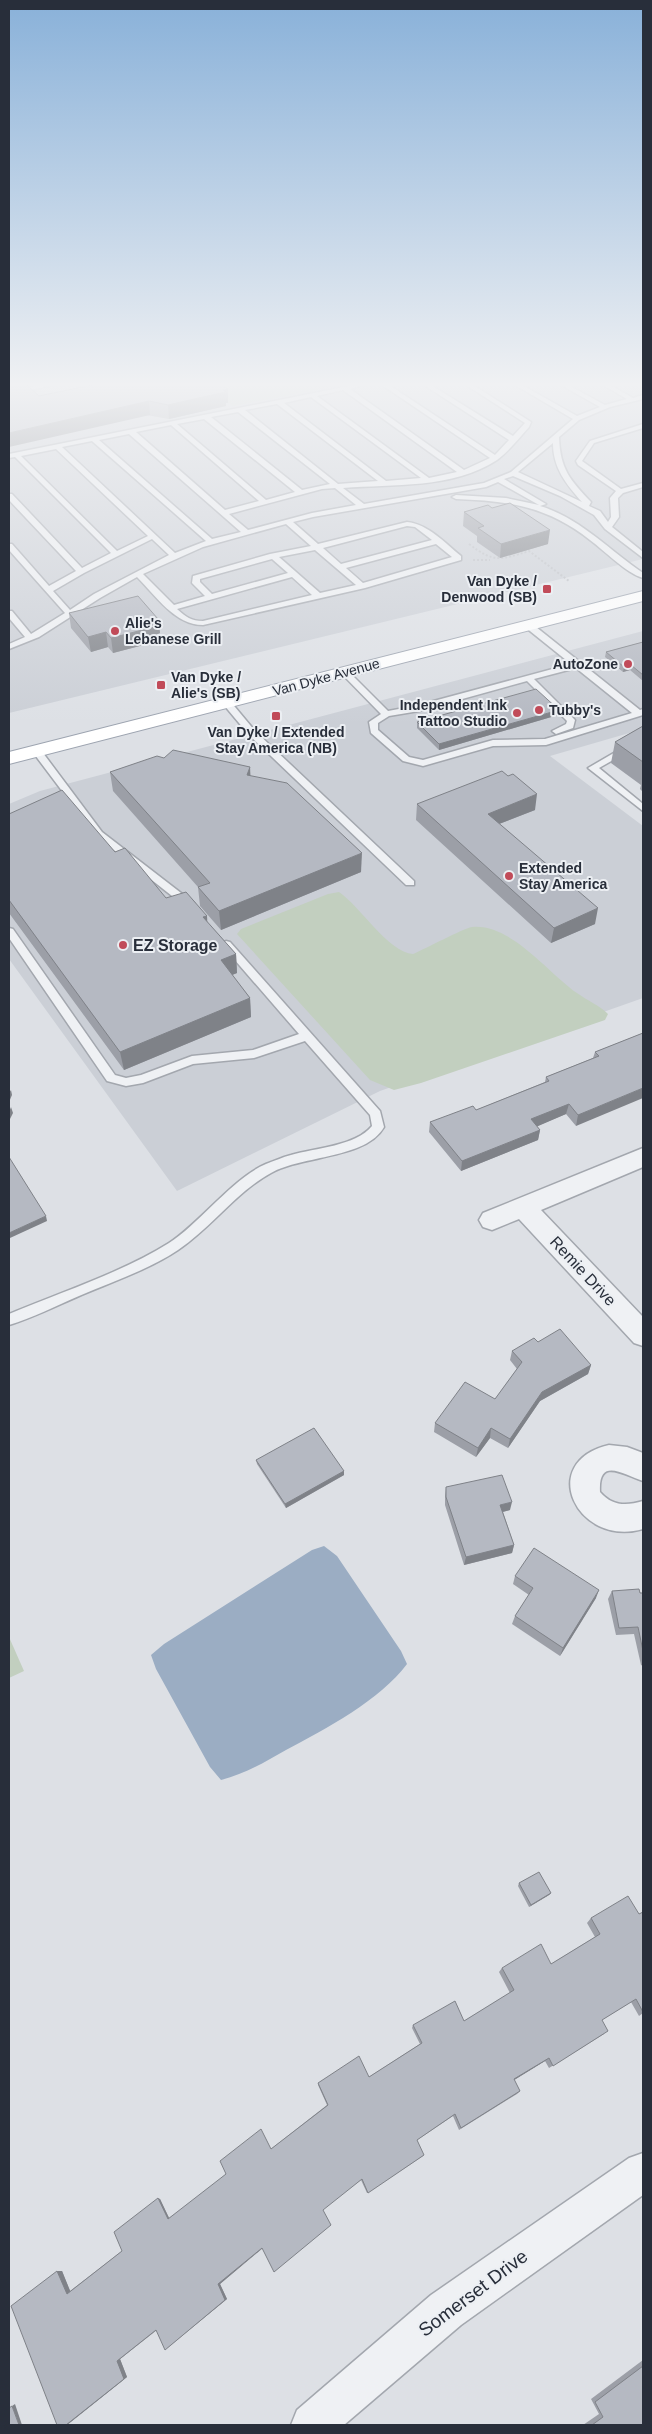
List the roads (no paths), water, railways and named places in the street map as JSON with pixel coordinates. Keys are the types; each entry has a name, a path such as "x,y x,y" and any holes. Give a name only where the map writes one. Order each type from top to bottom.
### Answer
{"main road":[{"name":"Van Dyke Avenue","path":"9,758 643,596"},
{"path":"9,766 37,751"}],"street":[{"path":"492,1220 643,1157"},
{"name":"Remie Drive","path":"523,1207 643,1335"},
{"path":"643,1468 634,1461 621,1457 607,1457 596,1462 588,1471 584,1483 587,1495 594,1507 606,1516 619,1520 632,1520 643,1515"},
{"name":"Somerset Drive","path":"312,2425 446,2310 643,2172"}],"lane":[{"path":"12,499 81,570"},
{"path":"58,499 115,553"},
{"path":"113,499 174,556"},
{"path":"162,499 211,542"},
{"path":"207,499 246,532"},
{"path":"260,499 264,502"},
{"path":"224,513 276,499"},
{"path":"352,499 363,508"},
{"path":"9,647 30,638 138,574 174,556 211,542 287,521 414,499"},
{"path":"497,499 529,504 555,514"},
{"path":"530,499 582,530 643,576"},
{"path":"571,499 597,513"},
{"path":"584,499 608,528 643,556"},
{"path":"608,528 615,517 614,499"},
{"path":"287,521 362,586"},
{"path":"138,574 184,619 192,623 362,586 458,558 417,525 407,524 336,543 273,556 196,578 196,583 210,597"},
{"path":"49,590 81,570 153,536"},
{"path":"340,567 438,541"},
{"path":"9,546 70,614"},
{"path":"273,556 318,596"},
{"path":"172,608 294,574"},
{"path":"9,613 30,638"},
{"path":"528,625 641,713"},
{"path":"528,678 569,717 572,723 570,726 542,734 515,734 493,743 430,762 410,761 374,731 373,722 386,714 416,709 528,678 577,665"},
{"path":"344,672 386,714"},
{"path":"227,703 252,733 410,883"},
{"path":"493,743 546,742 641,713"},
{"path":"643,739 593,768 643,808"},
{"path":"37,751 68,802 100,834 177,894 199,915"},
{"path":"9,931 111,1078 126,1082 143,1079 192,1060 254,1054 306,1036"},
{"path":"9,1320 136,1266 174,1246 247,1183 267,1169 292,1159 355,1144 371,1136 378,1127 376,1114 218,936"}],"water":[{"path":"324,1546 337,1556 401,1651 407,1664 382,1690 335,1723 255,1767 221,1780 210,1767 156,1669 151,1655 164,1644 312,1550"}],"place":[{"name":"Van Dyke / Denwood (SB)","path":"547,589"},
{"name":"Alie's Lebanese Grill","path":"115,631"},
{"name":"AutoZone","path":"628,664"},
{"name":"Van Dyke / Alie's (SB)","path":"161,685"},
{"name":"Tubby's","path":"539,710"},
{"name":"Independent Ink Tattoo Studio","path":"517,713"},
{"name":"Van Dyke / Extended Stay America (NB)","path":"276,716"},
{"name":"Extended Stay America","path":"509,876"},
{"name":"EZ Storage","path":"123,945"}]}
